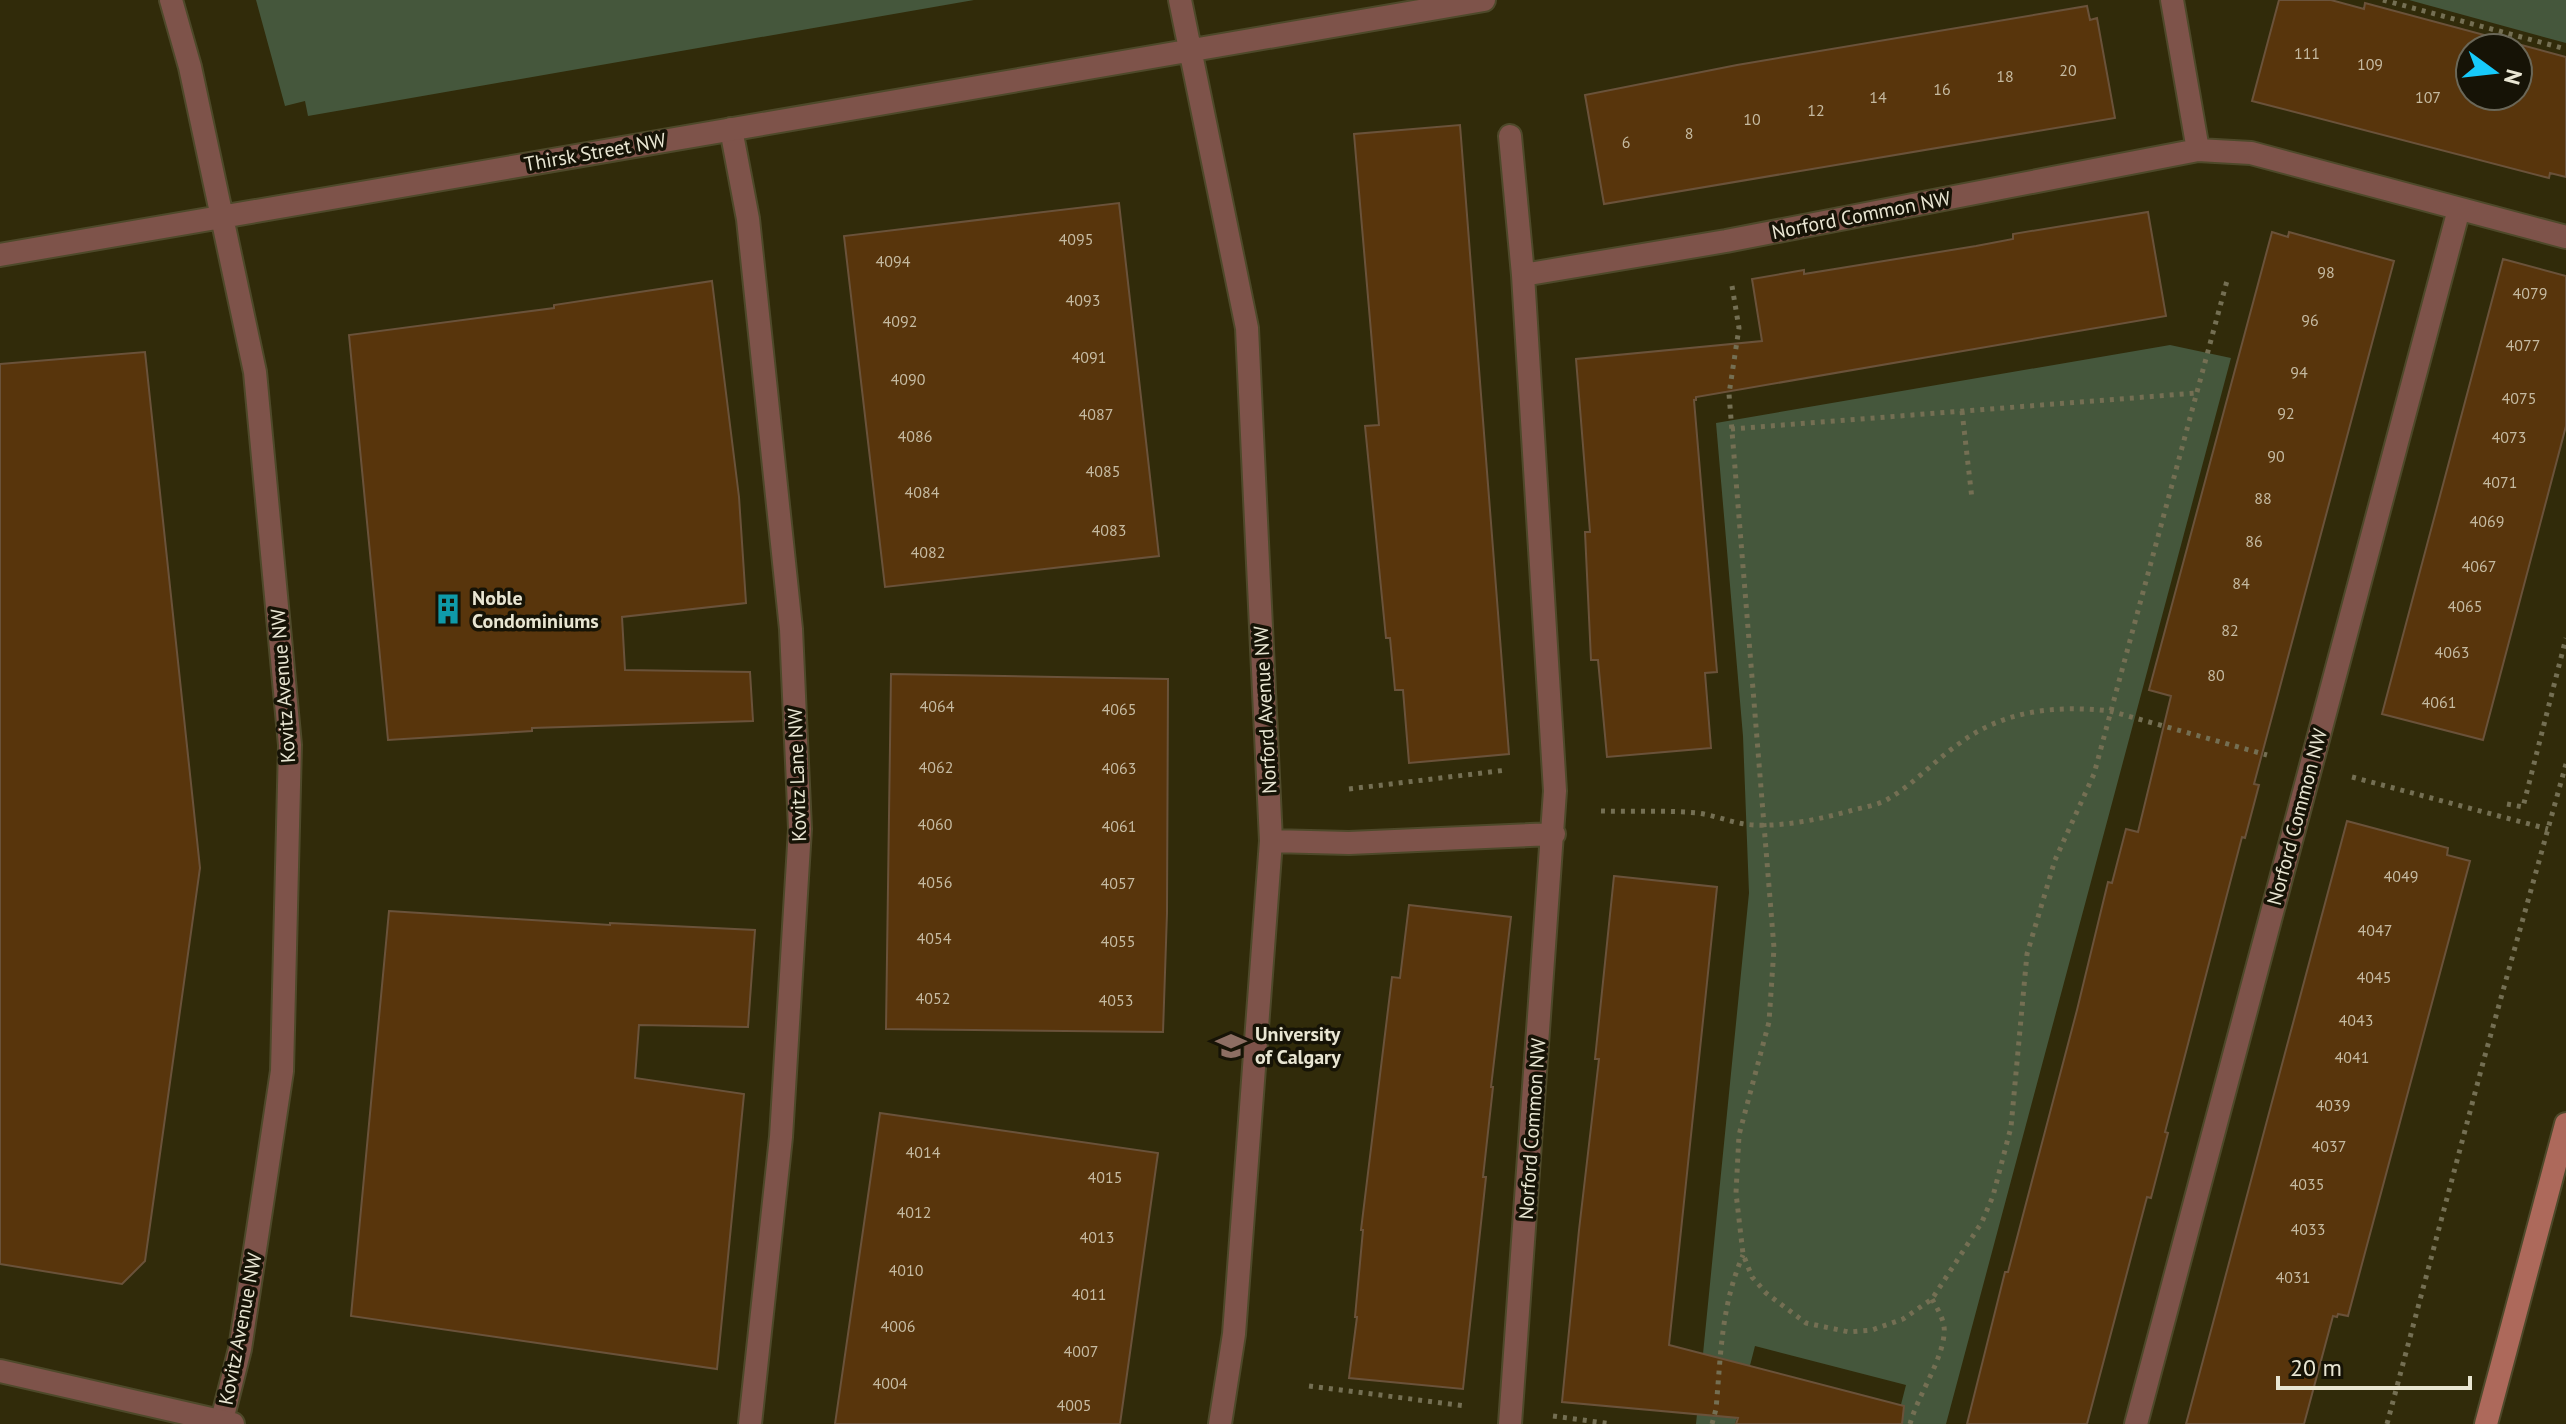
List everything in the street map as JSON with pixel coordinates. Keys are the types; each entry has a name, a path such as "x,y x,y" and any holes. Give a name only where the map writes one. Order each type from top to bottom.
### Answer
{"main road":[{"path":"2486,1424 2566,1124"}],"street":[{"name":"Kovitz Avenue NW","path":"171,0 190,67 255,372 290,745 282,1071 240,1349 225,1423"},
{"name":"Norford Avenue NW","path":"1180,0 1247,328 1271,841 1234,1334 1220,1424"},
{"name":"Thirsk Street NW","path":"0,255 1484,0"},
{"path":"2172,0 2198,150"},
{"name":"Kovitz Lane NW","path":"731,129 748,219 791,629 800,829 781,1137 750,1424"},
{"name":"Norford Common NW","path":"1510,136 1523,275 1554,775 1554,834 1510,1424"},
{"name":"Norford Common NW","path":"1523,275 1726,241 2198,150 2251,153 2566,237"},
{"name":"Norford Common NW","path":"2136,1424 2459,209"},
{"path":"1271,841 1349,843 1554,834"},
{"path":"0,1371 225,1423"}],"path":[{"path":"2383,0 2566,49"},
{"path":"1726,241 1739,328 1729,394 1731,429 1774,961 1769,1022 1739,1135 1736,1193 1743,1254 1752,1277 1766,1293 1806,1323 1849,1332 1872,1330 1903,1319 1932,1299 1982,1222 1993,1196 2011,1127 2027,954 2055,860 2094,774 2228,277"},
{"path":"1731,429 2197,393"},
{"path":"1962,411 1972,499"},
{"path":"2507,804 2523,807 2566,638"},
{"path":"1601,811 1697,813 1741,823 1814,820 1886,800 1961,741 1988,725 2023,712 2083,708 2110,711 2269,755"},
{"path":"2387,1424 2566,764"},
{"path":"1349,789 1507,770"},
{"path":"2341,774 2548,829"},
{"path":"1712,1424 1726,1302 1743,1254"},
{"path":"1910,1424 1945,1332 1932,1299"},
{"path":"1309,1386 1478,1407"},
{"path":"1551,1415 1612,1424"}],"green space":[{"path":"256,0 974,0 308,116 305,101 285,106"},
{"path":"2409,0 2566,0 2566,43"},
{"path":"2170,345 2231,358 1946,1424 1896,1424 1906,1385 1755,1346 1735,1424 1696,1424 1749,893 1743,736 1716,423"}],"building":[{"path":"2279,0 2331,0 2364,9 2365,3 2473,32 2454,32 2454,112 2534,112 2534,48 2566,57 2566,177 2550,173 2549,178 2252,101"},
{"path":"2087,6 2090,20 2097,18 2115,118 1604,204 1585,95 1737,65"},
{"path":"1460,125 1509,754 1409,763 1403,690 1395,690 1390,638 1386,638 1365,426 1379,425 1354,134"},
{"path":"1119,203 1159,556 885,587 844,236"},
{"path":"2148,212 2166,316 1696,397 1717,672 1705,673 1711,748 1607,757 1598,660 1591,660 1585,532 1590,532 1576,359 1762,341 1752,279 1804,270 1804,274 1976,246 2013,239 2013,234"},
{"path":"2272,232 2288,237 2289,232 2394,261 2254,784 2259,785 2245,838 2242,837 2165,1132 2168,1133 2151,1198 2147,1197 2087,1424 1967,1424 2108,882 2112,883 2126,829 2138,832 2171,696 2149,690"},
{"path":"2503,259 2566,276 2566,426 2483,740 2382,714"},
{"name":"Noble Condominiums","path":"712,281 739,497 746,603 622,617 625,670 750,672 753,721 532,728 532,731 388,740 349,335 554,308 554,305"},
{"path":"145,352 200,868 145,1261 122,1284 0,1264 0,364"},
{"path":"891,674 1168,679 1163,1032 886,1029"},
{"path":"2347,821 2448,848 2447,855 2470,861 2348,1316 2333,1316 2304,1424 2186,1424"},
{"path":"1614,876 1717,887 1669,1345 1904,1406 1902,1424 1736,1424 1738,1418 1562,1402 1599,1059 1595,1059"},
{"path":"1409,905 1511,917 1491,1087 1483,1177 1486,1177 1463,1389 1349,1378 1357,1317 1361,1230 1392,977 1400,978"},
{"path":"389,911 610,925 755,930 748,1027 639,1025 635,1078 744,1094 717,1369 351,1316"},
{"path":"880,1113 1158,1153 1120,1424 835,1424"}],"place":[{"name":"Noble Condominiums","path":"448,609"},
{"name":"University of Calgary","path":"1231,1046"}]}
